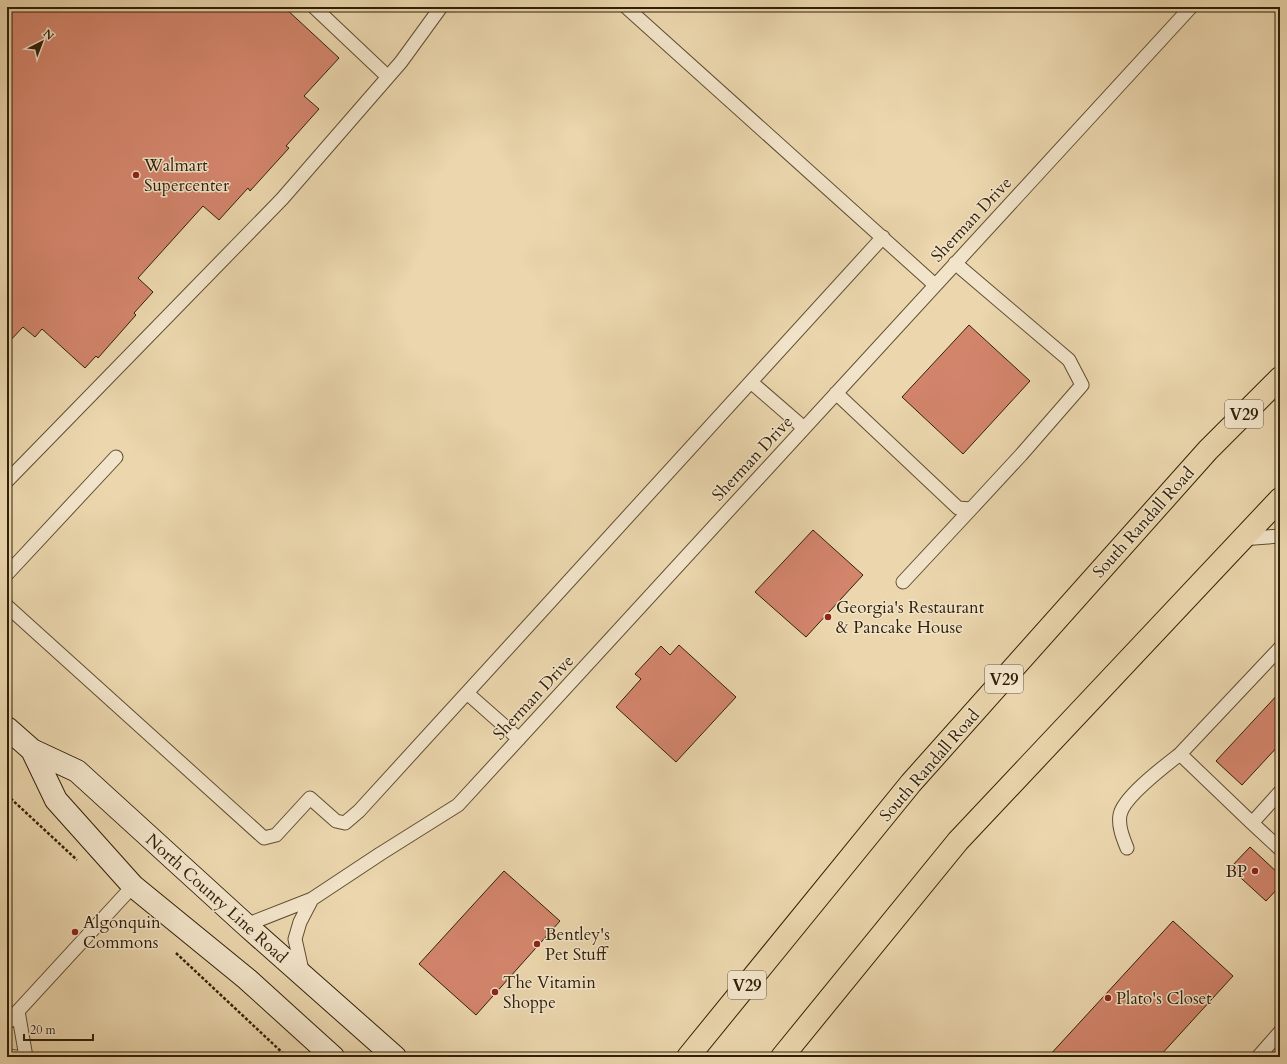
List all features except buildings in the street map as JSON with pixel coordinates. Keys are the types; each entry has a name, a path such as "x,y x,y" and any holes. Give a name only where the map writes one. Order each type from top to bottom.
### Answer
{"main road":[{"name":"South Randall Road","path":"688,1057 912,783 1208,450 1280,378"},
{"path":"782,1057 958,841 1280,499"}],"street":[{"name":"North County Line Road","path":"7,728 32,750 76,771 395,1057"},
{"name":"North County Line Road","path":"32,750 56,800 133,886 247,979 333,1057"}],"lane":[{"path":"314,7 388,77"},
{"path":"7,481 282,199 406,56 441,7"},
{"path":"626,7 935,285"},
{"name":"Sherman Drive","path":"246,925 312,899 458,805 1191,7"},
{"path":"7,606 264,838 276,835 310,798 336,821 345,823 360,811 883,238"},
{"path":"903,582 1021,455 1082,385 1069,360 955,263"},
{"path":"751,382 804,428"},
{"path":"836,393 958,508 971,509"},
{"path":"7,574 116,457"},
{"path":"1241,539 1280,536"},
{"path":"1127,848 1121,834 1120,815 1126,803 1156,773 1180,754 1280,648"},
{"path":"467,693 519,739"},
{"path":"1180,754 1280,849"},
{"path":"1252,823 1280,792"},
{"path":"7,1023 133,886"},
{"name":"Sherman Drive","path":"303,975 296,938 300,922 312,899"},
{"path":"18,1011 26,1057"},
{"path":"1258,1057 1280,1032"},
{"path":"7,1056 16,1057"}],"place":[{"name":"Walmart Supercenter","path":"136,175"},
{"name":"Georgia's Restaurant & Pancake House","path":"828,617"},
{"name":"BP","path":"1255,871"},
{"name":"Algonquin Commons","path":"75,932"},
{"name":"Bentley's Pet Stuff","path":"537,944"},
{"name":"The Vitamin Shoppe","path":"495,992"},
{"name":"Plato's Closet","path":"1108,998"}]}
